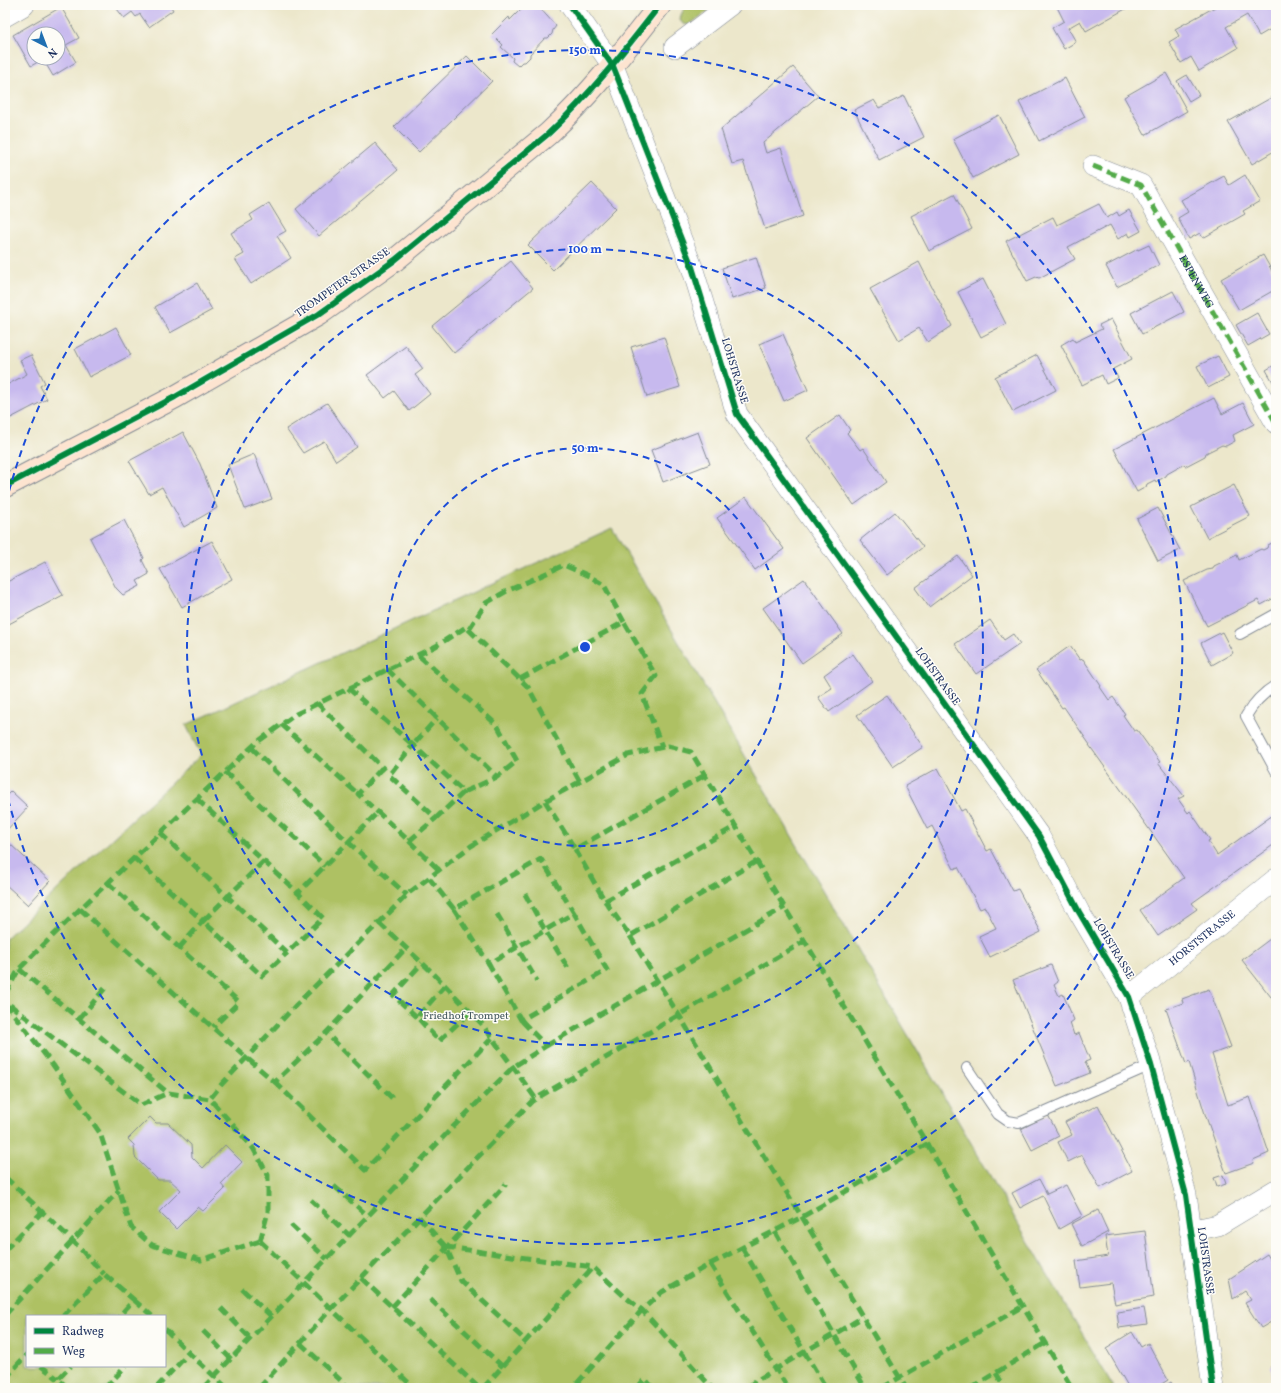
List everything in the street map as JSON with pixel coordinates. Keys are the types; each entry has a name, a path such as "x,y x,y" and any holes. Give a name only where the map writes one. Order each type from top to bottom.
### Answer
{"street":[{"path":"5,16 24,5"},
{"name":"LOHSTRASSE","path":"570,5 613,66 692,267 737,414 1040,836 1079,912 1129,997 1151,1065 1186,1195 1213,1388"},
{"name":"TROMPETER STRASSE","path":"5,486 174,397 319,314 395,260 548,134 572,112 613,66 660,5"},
{"path":"675,47 730,5"},
{"name":"ESPENWEG","path":"1093,166 1141,185 1276,423"},
{"name":"HORSTSTRASSE","path":"1129,997 1276,879"},
{"path":"1190,1231 1218,1225 1276,1190"}],"lane":[{"path":"1240,634 1276,614"},
{"path":"1276,685 1266,691 1252,705 1246,716 1276,771"},
{"path":"967,1068 998,1114 1008,1122 1019,1123 1151,1065"}],"green space":[{"path":"686,5 716,5 689,25 683,24 680,20"},
{"name":"Friedhof Trompet","path":"612,528 1114,1388 5,1388 5,939 201,755 186,725"}],"building":[{"path":"114,5 170,5 173,10 149,27 140,14 136,17 132,12 124,18"},
{"path":"528,5 537,5 556,26 552,34 548,38 545,38 530,54 530,57 525,62 522,62 518,66 512,61 513,58 501,47 503,45 492,34 509,17 510,20 522,8 524,10"},
{"path":"1056,5 1127,5 1129,7 1086,31 1080,21 1068,28 1076,42 1064,49 1052,28 1064,21"},
{"path":"1214,5 1276,5 1276,26 1259,36 1247,15 1226,27 1238,48 1199,71 1191,57 1181,63 1169,42 1179,36 1175,29 1215,7"},
{"path":"61,7 79,38 66,45 66,26 28,26"},
{"path":"26,27 26,57 13,35"},
{"path":"66,45 76,62 53,76 47,66 66,66"},
{"path":"467,56 492,81 419,152 394,127"},
{"path":"793,67 818,96 763,143 766,153 781,148 803,216 765,229 743,161 732,164 721,129"},
{"path":"1166,73 1187,111 1145,135 1124,97"},
{"path":"1187,75 1199,95 1189,101 1177,81"},
{"path":"1065,78 1085,117 1039,141 1019,102"},
{"path":"1276,95 1276,150 1252,164 1228,122"},
{"path":"904,96 924,137 879,160 854,110 874,100 879,108"},
{"path":"999,115 1019,154 973,178 953,139"},
{"path":"375,143 398,170 319,236 296,209"},
{"path":"1245,175 1260,201 1243,211 1245,214 1203,238 1200,233 1189,239 1178,218 1188,212 1181,200 1224,176 1229,185"},
{"path":"592,183 616,208 553,270 528,245"},
{"path":"954,194 972,229 929,251 911,216"},
{"path":"269,203 286,231 277,236 291,258 251,284 235,259 244,254 231,233 253,220 250,215"},
{"path":"1099,204 1107,218 1117,212 1119,216 1129,210 1141,231 1130,237 1128,233 1118,239 1110,225 1068,247 1075,259 1039,278 1036,277 1027,281 1006,241 1053,217 1057,225"},
{"path":"1149,245 1159,265 1117,287 1106,266 1138,249"},
{"path":"1263,255 1276,278 1276,289 1239,310 1221,279"},
{"path":"756,257 766,288 732,299 722,268"},
{"path":"511,261 533,288 454,353 432,326"},
{"path":"919,262 952,326 928,342 919,328 899,340 870,289"},
{"path":"983,279 1006,324 981,337 958,292"},
{"path":"197,283 212,310 170,333 155,307"},
{"path":"1173,291 1184,312 1142,334 1131,313"},
{"path":"1257,313 1269,334 1248,346 1236,325"},
{"path":"1111,319 1132,359 1113,369 1118,378 1106,384 1102,375 1082,385 1061,345 1073,338 1075,342 1102,329 1099,325"},
{"path":"116,327 131,355 89,377 75,349"},
{"path":"783,334 808,390 784,401 759,344"},
{"path":"664,337 680,387 647,397 631,347"},
{"path":"406,346 423,369 415,375 430,394 409,411 394,391 385,398 367,375"},
{"path":"31,355 45,383 40,386 47,399 5,421 5,386 27,374 20,360"},
{"path":"1037,355 1056,390 1013,412 995,377"},
{"path":"1218,356 1229,377 1208,388 1197,366"},
{"path":"1276,364 1276,387 1266,370"},
{"path":"1214,398 1222,414 1243,403 1254,424 1233,435 1235,441 1226,446 1222,445 1206,453 1205,456 1186,466 1183,465 1156,482 1155,480 1147,484 1146,487 1137,492 1114,449"},
{"path":"327,403 357,447 336,461 324,441 303,453 286,429"},
{"path":"840,415 850,430 847,433 860,450 863,448 886,482 854,505 807,438"},
{"path":"183,432 200,464 217,508 184,527 162,487 149,494 129,461"},
{"path":"698,432 710,464 663,482 651,450"},
{"path":"254,454 272,499 245,509 228,465"},
{"path":"1234,485 1250,516 1207,538 1191,507"},
{"path":"746,497 784,549 755,570 717,518"},
{"path":"1158,508 1180,550 1158,561 1137,519"},
{"path":"895,512 923,547 887,575 860,540"},
{"path":"124,520 144,558 142,560 149,574 137,581 140,586 123,595 116,588 90,538"},
{"path":"212,541 232,579 182,607 160,569"},
{"path":"1276,541 1276,597 1261,605 1258,600 1207,626 1184,581 1207,570 1213,569 1214,566 1237,555 1239,560 1261,549 1263,550 1267,548 1268,545"},
{"path":"958,556 972,575 929,607 915,588"},
{"path":"45,562 63,595 7,625 5,621 5,583"},
{"path":"804,579 843,634 802,663 763,608"},
{"path":"990,620 1004,640 1013,634 1020,644 976,674 955,644"},
{"path":"1222,632 1233,653 1212,665 1201,643"},
{"path":"1070,646 1080,660 1083,659 1109,700 1113,697 1125,714 1123,715 1134,731 1137,730 1160,762 1158,763 1184,796 1178,799 1188,813 1190,811 1210,840 1208,841 1217,855 1273,815 1276,820 1276,843 1192,903 1197,909 1158,936 1140,910 1184,878 1089,745 1064,707 1062,708 1036,670"},
{"path":"853,654 872,681 829,712 818,697 832,688 824,675"},
{"path":"887,695 923,747 893,767 857,715"},
{"path":"938,768 961,811 965,809 987,851 991,849 1013,891 1018,889 1041,932 990,957 979,936 996,928 985,907 980,909 958,867 954,869 932,826 927,829 905,786"},
{"path":"11,791 28,807 5,832 5,797"},
{"path":"10,844 50,881 28,905 5,884 5,849"},
{"path":"1270,939 1276,947 1276,998 1271,997 1242,960"},
{"path":"1051,965 1058,982 1054,985 1059,996 1063,994 1074,1020 1070,1023 1074,1035 1079,1033 1090,1060 1085,1062 1090,1073 1057,1086 1013,980"},
{"path":"1209,989 1231,1047 1212,1054 1228,1105 1250,1097 1269,1153 1253,1160 1254,1163 1226,1173 1205,1114 1189,1062 1186,1064 1166,1009 1183,1003 1182,999"},
{"path":"1098,1105 1132,1171 1100,1188 1082,1155 1068,1162 1058,1142 1072,1135 1065,1122"},
{"path":"1048,1115 1059,1136 1032,1150 1021,1129"},
{"path":"150,1117 156,1123 168,1123 191,1145 192,1157 203,1168 225,1145 242,1162 221,1184 225,1189 203,1211 198,1207 176,1229 159,1212 181,1190 170,1180 158,1180 135,1157 134,1145 128,1139"},
{"path":"1223,1175 1226,1184 1217,1187 1214,1178"},
{"path":"1039,1179 1047,1194 1066,1185 1082,1216 1059,1229 1043,1196 1020,1208 1012,1193"},
{"path":"1098,1210 1108,1232 1082,1246 1071,1224"},
{"path":"1145,1231 1154,1297 1115,1304 1111,1283 1080,1287 1076,1261 1108,1256 1105,1236"},
{"path":"1267,1254 1276,1269 1276,1319 1261,1328 1245,1303 1251,1300 1245,1291 1233,1299 1229,1279"},
{"path":"1144,1308 1147,1324 1119,1328 1117,1312"},
{"path":"1132,1332 1141,1347 1148,1343 1168,1380 1155,1388 1129,1388 1106,1348"},
{"path":"1276,1365 1276,1388 1274,1388 1271,1366"},
{"path":"1171,1382 1175,1388 1161,1388"}],"marked path":[{"path":"1093,166 1141,185 1276,423"},
{"path":"469,629 486,603 505,592 564,565 589,576 604,585 624,622"},
{"path":"520,679 624,622 656,676 642,694 662,747"},
{"path":"5,994 19,969 80,909 256,743 296,714 436,646 466,627 528,687 580,782"},
{"path":"387,669 497,777 517,761 497,725 418,655"},
{"path":"348,688 413,745 437,718"},
{"path":"317,703 385,770"},
{"path":"281,724 358,794"},
{"path":"464,792 436,818 389,775 413,745 464,792 497,777"},
{"path":"260,1241 268,1212 268,1175 253,1148 210,1099 221,1085 296,1005 410,892 471,846 545,801 628,755 668,746 691,752 927,1144 802,1217 710,1264 662,1292 642,1310 573,1388"},
{"path":"251,747 348,842 407,895"},
{"path":"382,768 358,794 409,841 436,818"},
{"path":"225,772 325,866"},
{"path":"545,801 575,849 705,775"},
{"path":"197,799 298,893"},
{"path":"160,833 287,953 323,918 298,893 378,812"},
{"path":"575,849 605,901 736,826"},
{"path":"409,841 439,870"},
{"path":"134,858 203,921 179,948"},
{"path":"429,878 454,909 541,859 574,913 489,964 521,1020 607,970 574,913"},
{"path":"264,861 203,921 262,976 287,953"},
{"path":"605,901 630,936 757,861"},
{"path":"108,883 239,1002 213,1027"},
{"path":"525,894 568,968"},
{"path":"630,936 657,981 785,907"},
{"path":"80,909 275,1082 326,1033"},
{"path":"454,909 489,964"},
{"path":"497,914 537,981"},
{"path":"379,923 433,973 482,1024 536,1099"},
{"path":"259,1388 331,1309 532,1101 805,941"},
{"path":"392,1098 326,1033 406,948"},
{"path":"417,1017 393,995 422,963"},
{"path":"19,969 168,1093"},
{"path":"546,1046 657,981 906,1388"},
{"path":"445,986 417,1017 439,1041 470,1012"},
{"path":"79,1019 106,987"},
{"path":"5,1003 53,1065 100,1133 131,1227 152,1245 201,1260 260,1241"},
{"path":"10,1005 141,1105 168,1093 210,1099"},
{"path":"203,1388 453,1127 513,1067 546,1046 521,1020"},
{"path":"275,1082 365,1170 492,1038"},
{"path":"927,1144 1072,1388"},
{"path":"5,1177 73,1241 104,1274"},
{"path":"392,1307 506,1184"},
{"path":"334,1186 368,1216"},
{"path":"5,1315 119,1190"},
{"path":"311,1200 350,1236"},
{"path":"5,1250 42,1212"},
{"path":"419,1217 446,1247 461,1281 527,1342"},
{"path":"291,1225 327,1259"},
{"path":"775,1232 865,1388"},
{"path":"260,1241 414,1388"},
{"path":"446,1247 593,1267 624,1296 642,1310 712,1388"},
{"path":"742,1248 826,1388"},
{"path":"710,1264 788,1388"},
{"path":"483,1388 593,1267"},
{"path":"64,1315 104,1274 134,1300 120,1315"},
{"path":"361,1278 479,1388"},
{"path":"242,1289 272,1317"},
{"path":"430,1299 503,1367"},
{"path":"134,1300 151,1315"},
{"path":"882,1388 1023,1306"},
{"path":"221,1308 251,1339"},
{"path":"748,1388 754,1382 863,1317"},
{"path":"166,1330 189,1353"},
{"path":"203,1331 231,1359"},
{"path":"300,1343 349,1388"},
{"path":"971,1388 1045,1343"},
{"path":"156,1388 189,1353 227,1388"},
{"path":"5,1379 26,1355"},
{"path":"42,1367 58,1379"},
{"path":"68,1388 58,1379 70,1367"},
{"path":"105,1388 125,1367"},
{"path":"996,1373 1005,1388"},
{"path":"637,1388 645,1379 653,1388"}],"cycle path":[{"path":"570,5 613,66 692,267 737,414 1039,836 1079,912 1129,997 1151,1065 1186,1195 1213,1388"},
{"path":"5,486 175,397 319,314 395,260 548,134 593,88 660,5"}]}
